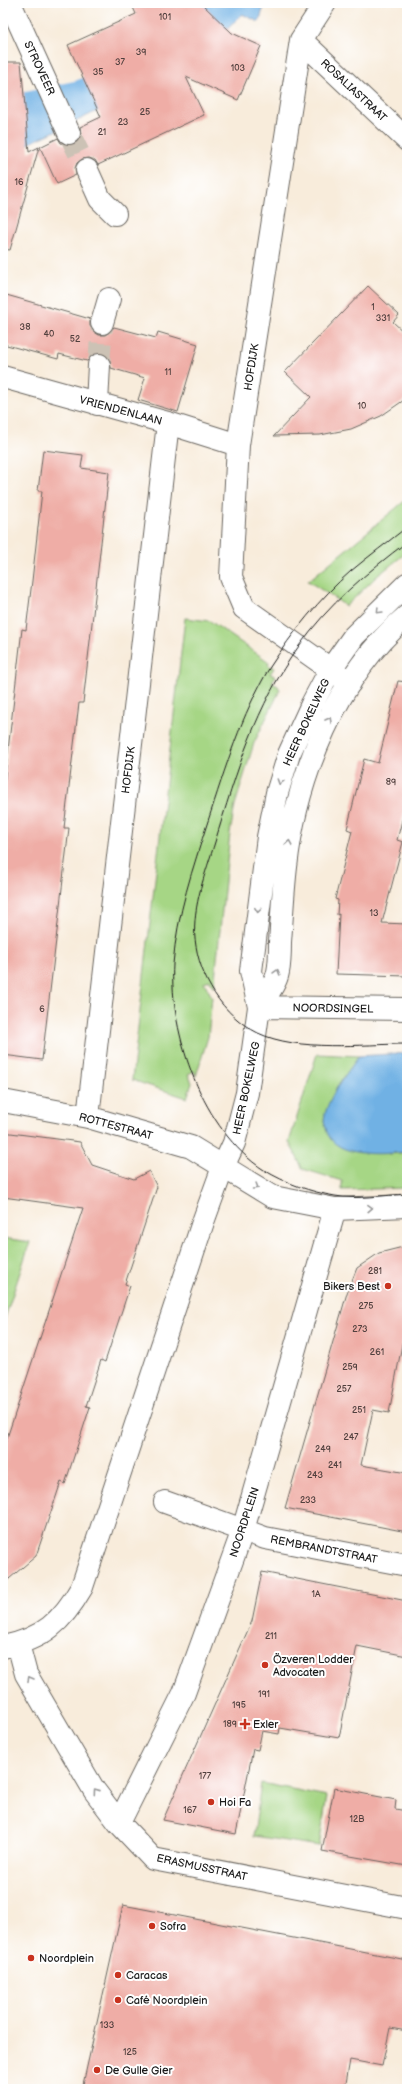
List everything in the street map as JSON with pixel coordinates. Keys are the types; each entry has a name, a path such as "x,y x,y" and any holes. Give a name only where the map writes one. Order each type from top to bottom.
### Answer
{"street":[{"name":"STROVEER","path":"10,3 69,133"},
{"name":"HOFDIJK","path":"325,3 301,40 238,445 230,577 244,608 350,683"},
{"name":"ROSALIASTRAAT","path":"301,40 407,140"},
{"path":"86,170 107,206"},
{"path":"102,323 109,299"},
{"path":"96,404 99,365"},
{"name":"VRIENDENLAAN","path":"3,377 168,423 238,445"},
{"name":"HOFDIJK","path":"88,1117 168,423"},
{"name":"HEER BOKELWEG","path":"223,1167 234,1143 244,1110 257,1032 260,1007 251,971 268,837 277,793 289,754 312,704 330,670 354,636 407,584"},
{"name":"HEER BOKELWEG","path":"260,1007 278,973 286,866 292,825 305,775 321,735 350,683 373,652 407,616"},
{"name":"NOORDSINGEL","path":"260,1007 407,1009"},
{"name":"ROTTESTRAAT","path":"3,1101 88,1117 191,1147 223,1167"},
{"path":"10,1646 28,1641 61,1617 82,1587 203,1222 223,1167 273,1197 335,1209 407,1206"},
{"name":"NOORDPLEIN","path":"119,1823 184,1693 243,1530 335,1209"},
{"name":"REMBRANDTSTRAAT","path":"166,1502 265,1538 407,1565"},
{"name":"ERASMUSSTRAAT","path":"10,1646 94,1790 119,1823 153,1859 407,1908"}],"green space":[{"path":"407,499 407,552 376,577 346,606 308,581"},
{"path":"185,618 210,621 269,662 268,665 274,668 270,674 275,676 272,683 278,686 280,690 254,743 235,805 230,833 214,988 210,980 204,982 212,997 208,1037 196,1076 194,1071 188,1074 192,1083 187,1098 132,1080"},
{"path":"317,1054 359,1056 335,1090 324,1121 329,1136 337,1145 390,1154 407,1152 407,1188 342,1190 342,1181 303,1169 289,1142"},
{"path":"3,1238 30,1242 3,1324"},
{"path":"261,1783 327,1796 319,1846 254,1836"}],"water":[{"path":"192,3 265,3 259,22 242,14 192,66 28,144 3,146 22,100 28,102 36,116 166,55"},
{"path":"407,1053 407,1152 386,1154 362,1153 350,1151 340,1147 332,1141 324,1123 326,1112 338,1086 359,1056"}],"building":[{"path":"131,3 201,3 232,33 261,46 238,100 186,77 204,115 98,165 95,160 89,158 82,159 77,163 75,168 76,175 57,184 40,147 58,138 61,143 67,145 74,144 79,141 81,135 80,127 101,117 68,45 136,14"},
{"path":"3,62 21,62 29,152 39,147 10,250 3,249"},
{"path":"368,286 399,315 393,322 407,335 407,398 381,416 351,429 320,435 274,436 311,397 285,372"},
{"path":"3,294 90,319 90,326 93,331 99,335 105,335 114,327 156,338 158,332 198,344 178,412 138,400 145,378 111,368 110,360 105,354 94,354 87,361 59,354 58,359 3,344"},
{"path":"43,450 83,455 81,468 109,472 83,703 79,703 64,828 69,828 42,1060 3,1055 3,794 22,629 26,630 32,581 42,491 38,491"},
{"path":"398,681 407,682 407,801 397,840 403,842 382,923 407,924 407,976 336,974 339,914 337,915 338,900 335,899 352,831 347,829 364,759 378,763"},
{"path":"3,1132 80,1142 92,1165 134,1179 149,1171 157,1187 125,1284 130,1286 105,1362 101,1360 86,1406 90,1407 65,1484 61,1482 36,1556 3,1584 3,1450 83,1208 3,1197"},
{"path":"407,1246 407,1318 389,1413 373,1410 361,1465 407,1473 407,1532 285,1508 347,1293 357,1268 379,1253"},
{"path":"262,1572 407,1601 407,1656 357,1646 339,1738 280,1728 279,1734 262,1731 258,1750 253,1749 236,1834 163,1820 252,1621"},
{"path":"334,1788 396,1800 395,1809 407,1811 407,1866 322,1851"},
{"path":"123,1905 407,1960 407,2031 390,2028 382,2066 350,2060 345,2089 82,2089"}],"waterway":[{"path":"3,112 81,96 115,81"}],"tunnel":[{"path":"69,133 87,170"},
{"path":"99,365 102,323"}],"tram line":[{"path":"407,527 351,571 328,593 307,616 288,641 270,667 260,685 250,704 234,742 186,891 178,927 173,964 173,991 177,1020 184,1050 194,1079 207,1106 223,1131 242,1153 272,1175 289,1183 317,1192 352,1198 407,1194"},
{"path":"407,542 363,577 322,617 299,646 271,692 259,716 239,765 200,889 195,927 197,953 201,967 214,994 234,1016 258,1033 274,1039 311,1045 351,1046 407,1044"}],"place":[{"name":"Bikers Best","path":"388,1286"},
{"name":"Özveren Lodder Advocaten","path":"265,1665"},
{"name":"Exler","path":"245,1724"},
{"name":"Hoi Fa","path":"211,1802"},
{"name":"Sofra","path":"152,1926"},
{"name":"Noordplein","path":"31,1958"},
{"name":"Caracas","path":"118,1975"},
{"name":"Café Noordplein","path":"118,2000"},
{"name":"De Gulle Gier","path":"97,2070"}]}
